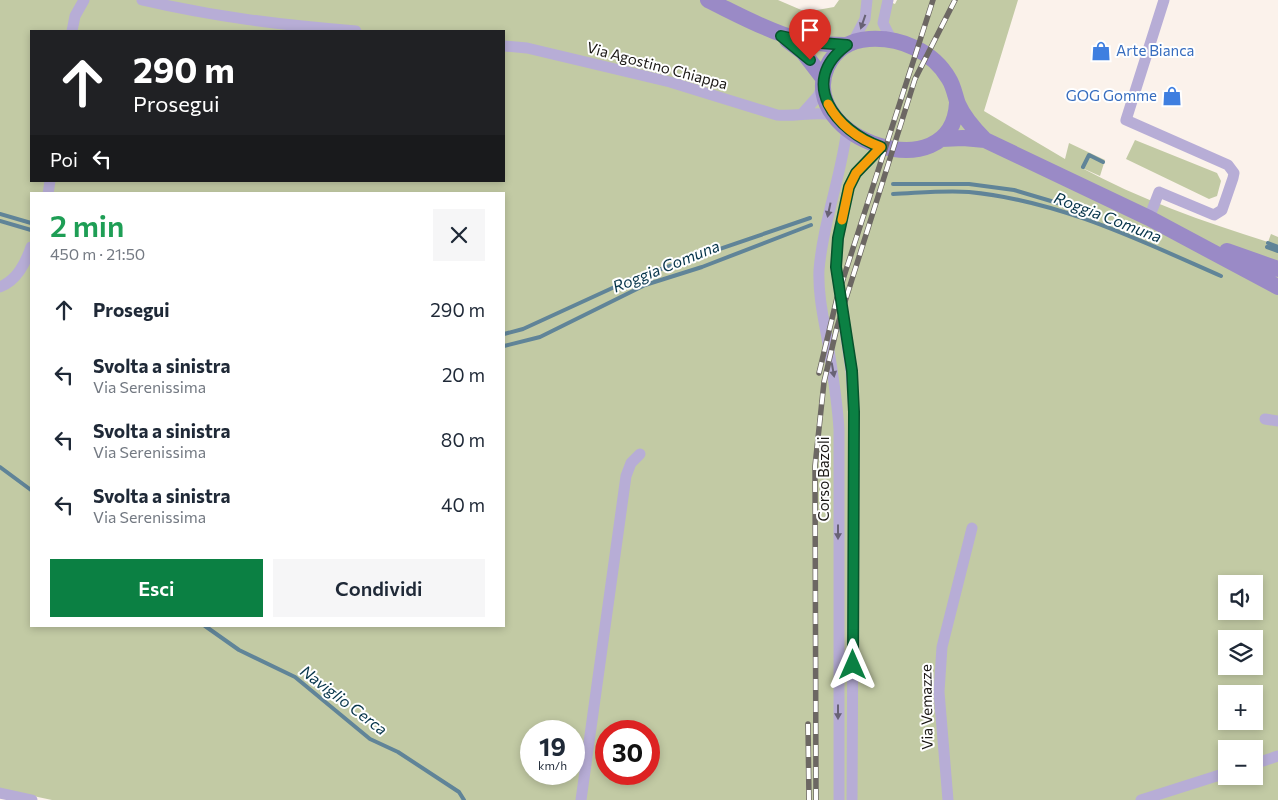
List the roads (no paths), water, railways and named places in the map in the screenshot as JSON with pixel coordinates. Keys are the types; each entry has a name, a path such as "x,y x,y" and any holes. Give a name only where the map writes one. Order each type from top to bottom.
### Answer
{"main road":[{"path":"708,0 781,36 803,52 823,82 828,104 834,115 847,129 857,136 881,147 908,150 932,145 941,139 954,123 957,103"},
{"path":"781,36 808,42 850,43 891,40 914,47 938,65 949,80 957,103 969,123 985,140"},
{"path":"823,82 831,59 850,43"},
{"path":"941,139 985,140 1196,241 1275,284"},
{"path":"1196,241 1278,269"}],"street":[{"path":"72,30 75,16 84,0"},
{"path":"142,0 208,15 287,26 342,30"},
{"path":"850,43 865,18 867,0"},
{"path":"888,0 883,23 891,40"},
{"path":"1149,218 1159,192 1209,213 1219,214 1233,178 1232,168 1228,165 1126,120 1164,0"},
{"name":"Via Agostino Chiappa","path":"505,46 527,48 670,82 777,115 834,115"},
{"path":"802,114 818,96 823,82"},
{"name":"Corso Bazoli","path":"838,800 839,429 837,395 821,304 819,272 831,202 843,163 847,129"},
{"name":"Corso Bazoli","path":"852,800 854,412 852,371 836,267 838,238 849,187 856,173 881,147"},
{"path":"0,287 8,284 15,276 25,263 30,250"},
{"path":"1265,419 1278,421"},
{"path":"581,800 626,476 631,464 640,454"},
{"name":"Via Vemazze","path":"948,800 939,692 942,647 972,528"},
{"path":"1263,761 1278,756"},
{"path":"1141,800 1218,776"},
{"path":"0,793 32,800"}],"waterway":[{"path":"1083,167 1089,155 1103,162"},
{"path":"893,184 969,184 1014,190 1061,204"},
{"name":"Roggia Comuna","path":"893,194 941,191 969,192 1035,204 1098,224 1221,276"},
{"path":"0,214 30,223"},
{"path":"505,334 523,329 632,279 810,218"},
{"name":"Roggia Comuna","path":"0,221 30,230"},
{"name":"Roggia Comuna","path":"505,346 540,337 645,285 702,267 811,225"},
{"name":"Roggia Comuna","path":"1268,243 1278,247"},
{"name":"Roggia Comuna","path":"1267,247 1278,251"},
{"name":"Naviglio Cerca","path":"0,467 30,489"},
{"name":"Naviglio Cerca","path":"206,627 239,650 295,677 370,739 398,752 459,792 464,800"}],"railway":[{"path":"819,373 837,298 933,0"},
{"path":"816,800 815,466 824,382 837,327 915,79 955,0"},
{"path":"808,724 809,800"}],"place":[{"name":"Arte Bianca","path":"1101,51"},
{"name":"GOG Gomme","path":"1172,96"}]}
